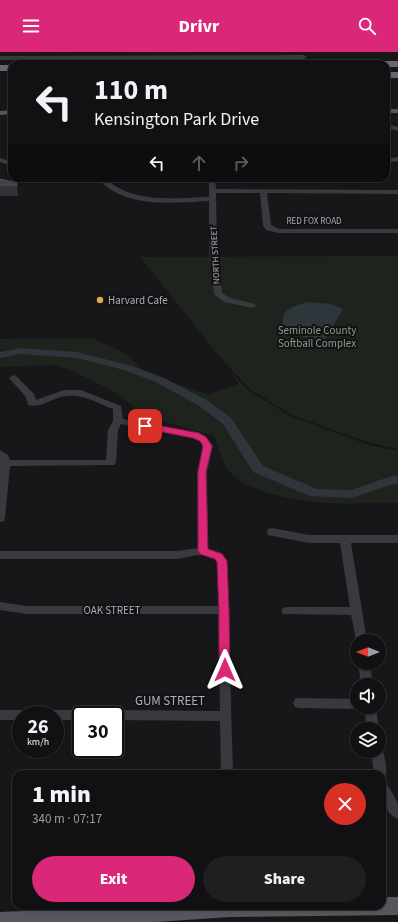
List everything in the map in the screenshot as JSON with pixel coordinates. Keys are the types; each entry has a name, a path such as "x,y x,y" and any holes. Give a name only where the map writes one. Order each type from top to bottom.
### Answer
{"main road":[{"path":"386,906 398,906"},
{"path":"0,921 85,918 190,910"}],"street":[{"path":"0,58 82,55 274,55 304,57"},
{"path":"105,182 117,190 141,198 154,200 263,191 398,192"},
{"name":"NORTH STREET","path":"212,182 213,250 218,294 227,300 252,306"},
{"name":"RED FOX ROAD","path":"263,191 268,230 398,231"},
{"path":"5,463 111,463 113,430 118,421 118,408 80,393 64,393 34,404 31,403 31,396 13,378"},
{"path":"118,421 196,435 206,441 208,446 202,472 203,551"},
{"path":"0,453 5,457 0,518"},
{"path":"272,532 309,539 398,539"},
{"path":"345,539 360,634"},
{"path":"0,555 177,555 203,551 218,556 222,561 227,770"},
{"name":"OAK STREET","path":"0,606 27,610 224,610"},
{"path":"287,610 356,611"},
{"path":"299,703 350,704"},
{"path":"0,715 12,715"},
{"name":"GUM STREET","path":"124,715 225,716"},
{"path":"378,758 379,770"},
{"path":"386,798 390,808"}],"green space":[{"name":"Seminole County Softball Complex","path":"398,256 398,449 370,443 292,415 251,390 219,356 140,257"},
{"path":"92,338 127,354 145,372 208,394 239,384 229,370 248,390 290,416 369,445 398,451 398,503 337,504 274,495 247,485 236,478 226,467 214,436 148,417 111,390 73,371 55,365 0,367 0,339"}],"shaded area":[{"path":"308,302 331,304 343,309 325,339 314,340 292,331 283,324 284,314 290,308"}],"building":[{"path":"0,179 17,183 17,185 0,185"}],"waterway":[{"path":"0,355 21,351 77,355 128,368 160,380 203,403 227,421 258,469 315,493 352,494 392,480 398,480"}],"place":[{"name":"Harvard Cafe","path":"100,300"}],"route":[{"path":"145,426 196,435 206,441 208,446 202,472 203,551 218,556 222,561 225,670"}]}
